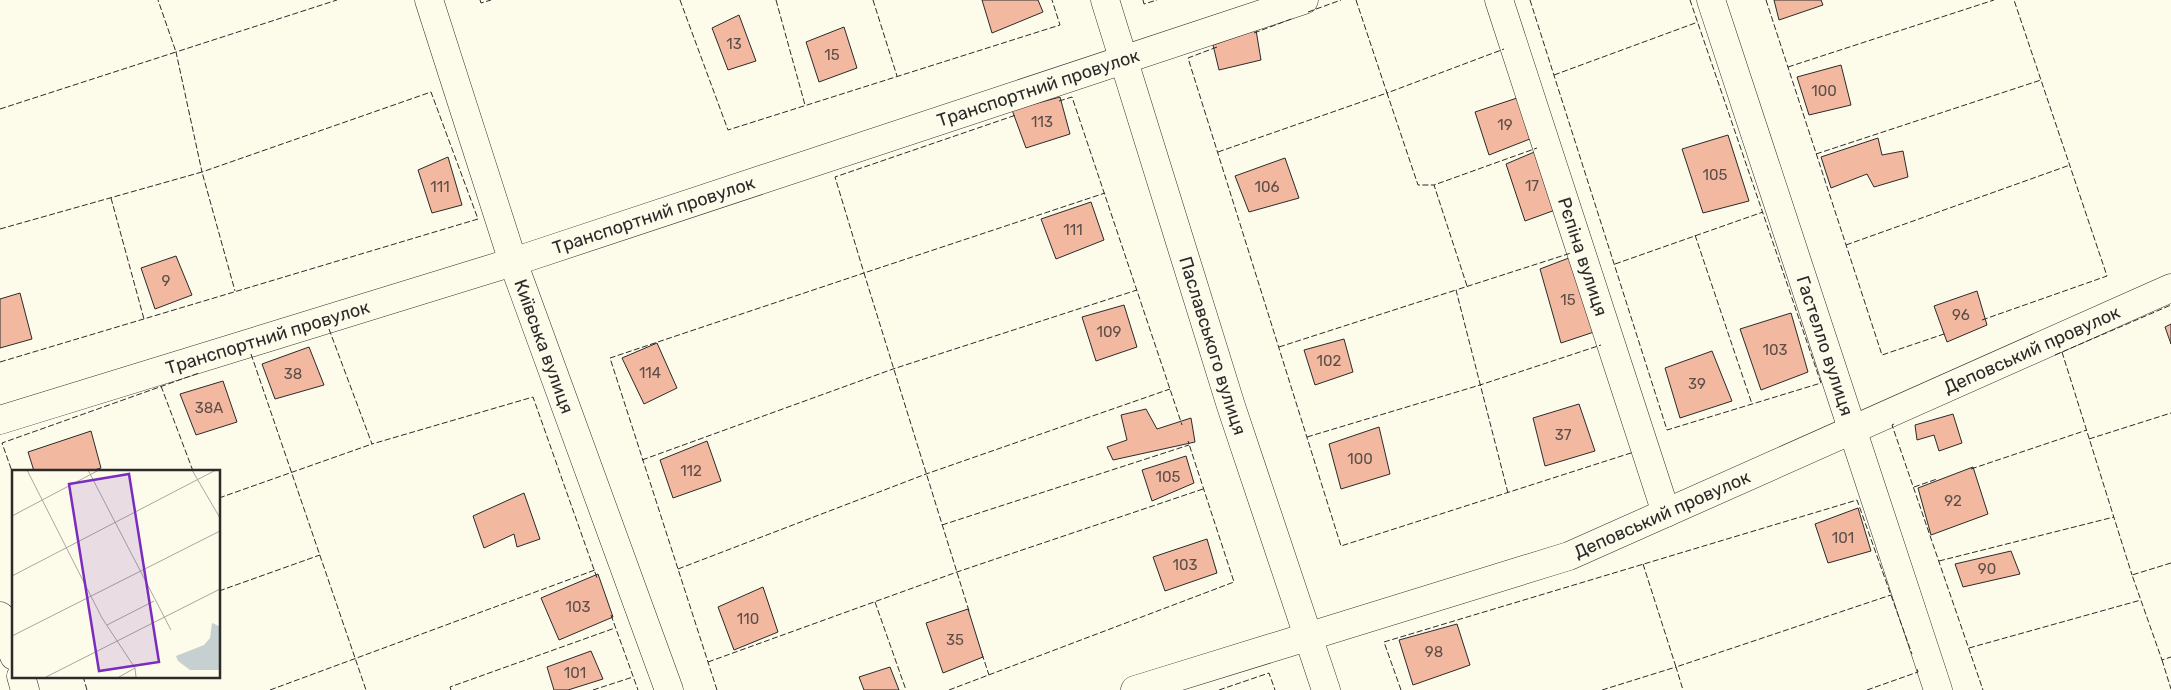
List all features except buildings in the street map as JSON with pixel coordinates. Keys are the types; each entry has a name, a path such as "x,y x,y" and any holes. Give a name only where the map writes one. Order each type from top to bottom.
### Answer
{"street":[{"name":"Київська вулиця","path":"429,0 513,262 669,690"},
{"name":"Паславського вулиця","path":"1105,0 1228,396 1326,690"},
{"name":"Транспортний провулок","path":"0,420 513,262 1304,0"},
{"name":"Рєпіна вулиця","path":"1499,0 1666,513"},
{"name":"Гастелло вулиця","path":"1711,0 1938,690"},
{"name":"Деповський провулок","path":"1135,690 1308,635 1569,556 2171,288"},
{"path":"0,616 12,650"},
{"path":"21,678 25,690"}],"fence":[{"path":"0,109 176,52 158,0"},
{"path":"0,362 478,219 431,92 202,172 176,52 337,0"},
{"path":"480,0 481,3 491,0"},
{"path":"680,0 728,130 1060,25 1052,0"},
{"path":"776,0 805,105"},
{"path":"873,0 897,76"},
{"path":"1143,0 1144,4 1157,0"},
{"path":"1308,12 1341,0"},
{"path":"1356,0 1387,93 1504,49"},
{"path":"1530,0 1667,430 1821,383 1690,0"},
{"path":"1766,0 1882,355 1947,333"},
{"path":"1788,67 1994,0"},
{"path":"1982,320 2107,276 2014,0"},
{"path":"1254,33 1294,18"},
{"path":"1554,75 1698,22"},
{"path":"1217,47 1188,58 1341,546 1634,452"},
{"path":"1816,154 2041,80"},
{"path":"1218,152 1387,93 1418,185 1434,185"},
{"path":"1059,101 1072,97 1182,425"},
{"path":"717,690 610,358 864,273 835,177 1016,115"},
{"path":"1467,286 1434,185 1537,148"},
{"path":"1846,245 2070,165"},
{"path":"0,229 202,172 235,291"},
{"path":"969,611 864,273 1105,193"},
{"path":"111,198 144,319"},
{"path":"1615,264 1763,212"},
{"path":"1695,235 1752,404"},
{"path":"1508,493 1456,290 1571,253"},
{"path":"642,460 893,369 1137,290"},
{"path":"1279,347 1456,290"},
{"path":"2055,355 2171,305"},
{"path":"329,329 372,444 533,397 597,578"},
{"path":"1307,437 1480,385 1601,345"},
{"path":"2062,352 2132,575"},
{"path":"251,354 366,690"},
{"path":"12,471 2,443 199,373"},
{"path":"161,386 193,470"},
{"path":"678,569 926,474 1170,389"},
{"path":"2089,439 2171,413"},
{"path":"1894,424 1892,425 1983,690"},
{"path":"1971,469 2087,430"},
{"path":"949,690 1234,582 1188,441"},
{"path":"220,498 372,444"},
{"path":"942,525 1189,445"},
{"path":"1914,487 1937,479"},
{"path":"708,662 957,572 1203,489"},
{"path":"1401,690 1384,642 1857,500 1912,654"},
{"path":"1939,561 2114,517"},
{"path":"220,591 320,555"},
{"path":"2171,563 2132,575 2162,660 2171,657"},
{"path":"1643,564 1676,667 1891,595"},
{"path":"270,690 595,570"},
{"path":"1969,648 2141,600"},
{"path":"875,602 906,690"},
{"path":"611,615 638,690"},
{"path":"451,690 450,687 615,628"},
{"path":"982,654 989,675"},
{"path":"2162,660 2171,689"},
{"path":"1602,690 1676,667 1683,690"},
{"path":"1867,690 1918,672 1917,669"},
{"path":"1219,690 1269,673 1275,690"},
{"path":"593,690 633,677"},
{"path":"84,678 87,690"}]}
